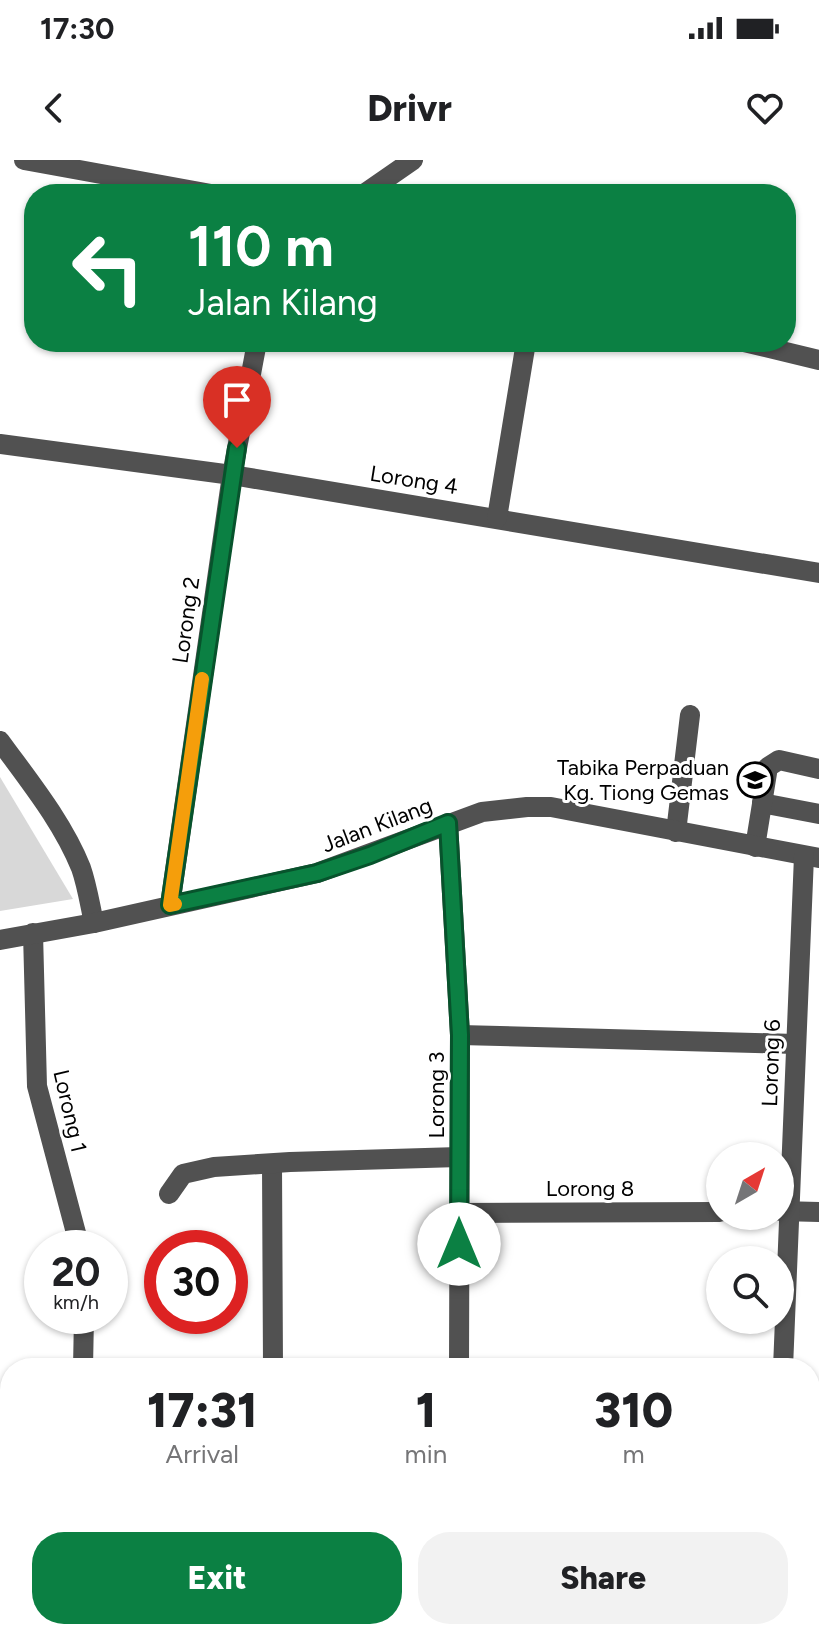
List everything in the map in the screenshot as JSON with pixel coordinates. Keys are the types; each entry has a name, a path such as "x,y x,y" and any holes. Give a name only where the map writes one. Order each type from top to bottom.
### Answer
{"street":[{"path":"24,160 156,184"},
{"path":"378,184 413,160"},
{"name":"Lorong 2","path":"170,905 232,475 255,352"},
{"path":"497,518 524,352"},
{"path":"786,352 819,360"},
{"name":"Lorong 4","path":"0,444 232,475 819,573"},
{"path":"676,832 690,715"},
{"path":"0,741 54,816 74,851 94,923"},
{"path":"755,847 768,767 785,760 819,769"},
{"path":"762,803 819,814"},
{"name":"Jalan Kilang","path":"0,940 94,923 317,873 482,812 527,807 551,807 811,857"},
{"name":"Lorong 3","path":"448,823 460,1035 459,1358"},
{"name":"Lorong 6","path":"789,1142 795,1044 810,944 811,857"},
{"name":"Lorong 1","path":"33,933 37,1086 75,1230"},
{"path":"460,1035 795,1044"},
{"path":"169,1194 183,1174 193,1171 272,1164 459,1157"},
{"path":"272,1164 273,1358"},
{"path":"794,1211 819,1212"},
{"name":"Lorong 8","path":"459,1213 706,1212"},
{"name":"Lorong 6","path":"783,1358 784,1230"},
{"path":"83,1358 84,1334"}],"shaded area":[{"path":"0,777 73,899 0,911"}],"slow traffic":[{"path":"175,904 170,905 202,679"}],"place":[{"name":"Tabika Perpaduan Kg. Tiong Gemas","path":"755,780"}],"route":[{"path":"237,448 170,905 317,873 448,823 460,1035 459,1244"}]}
